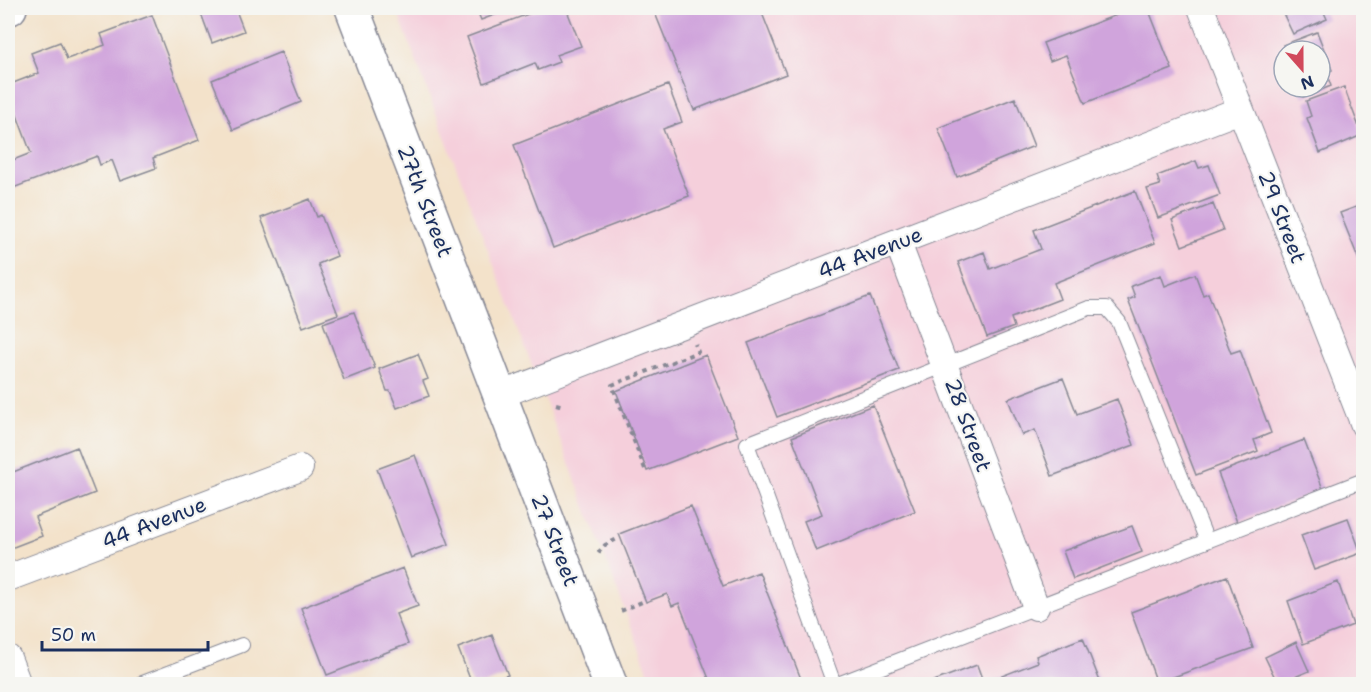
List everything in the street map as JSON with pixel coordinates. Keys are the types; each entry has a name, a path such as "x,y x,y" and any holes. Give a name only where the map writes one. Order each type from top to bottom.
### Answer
{"main road":[{"name":"27th Street","path":"359,16 500,395"},
{"name":"27 Street","path":"500,395 610,684"}],"street":[{"name":"29 Street","path":"1201,8 1364,425"},
{"name":"44 Avenue","path":"500,395 1240,110"},
{"name":"28 Street","path":"898,243 1036,607"},
{"name":"44 Avenue","path":"8,578 300,468"},
{"path":"8,658 18,684"}],"lane":[{"path":"1207,541 1119,322 1107,309 1089,308 747,444 836,684 1207,541 1364,480"},
{"path":"140,684 242,645"}],"path":[{"path":"645,469 612,385 698,351 695,344"},
{"path":"670,354 673,361"},
{"path":"556,404 563,406"},
{"path":"598,553 605,545 618,539"},
{"path":"621,611 642,602"}],"shaded area":[{"path":"396,8 1363,8 1363,684 653,684"}],"building":[{"path":"199,8 235,8 244,31 212,43"},
{"path":"476,8 513,8 481,20"},
{"path":"544,8 566,8 581,46 556,55 559,62 538,70 535,63 484,83 467,37"},
{"path":"653,8 760,8 786,74 694,110"},
{"path":"1135,8 1148,8 1172,69 1085,103 1066,55 1050,61 1043,43"},
{"path":"1322,8 1327,19 1293,34 1281,9"},
{"path":"152,15 199,140 153,158 156,168 120,181 112,160 100,165 97,156 8,190 8,162 31,153 8,91 8,85 39,73 31,53 60,42 67,59 105,45 101,34"},
{"path":"1317,32 1320,39 1299,39"},
{"path":"281,52 301,102 233,130 212,80"},
{"path":"668,85 682,122 663,129 689,196 553,248 514,145"},
{"path":"1344,87 1362,135 1320,153 1307,118 1311,116 1306,101 1332,99 1332,91"},
{"path":"1015,98 1034,146 957,177 938,128"},
{"path":"1196,161 1199,168 1209,165 1220,195 1158,218 1147,189 1160,185 1157,176"},
{"path":"1135,191 1155,243 1054,283 1060,299 1011,318 1014,327 987,337 958,262 984,252 990,269 1041,249 1034,230"},
{"path":"310,199 317,217 321,215 337,256 318,264 338,314 303,327 261,218"},
{"path":"1213,204 1223,230 1182,246 1172,220"},
{"path":"1364,204 1364,270 1363,270 1340,213"},
{"path":"1195,274 1203,295 1208,293 1231,353 1240,350 1271,433 1254,440 1258,451 1196,475 1128,300 1135,297 1131,286 1161,275 1165,286"},
{"path":"870,296 899,370 777,417 748,343"},
{"path":"354,312 375,368 344,380 323,323"},
{"path":"418,354 428,379 423,381 429,396 397,408 390,391 387,391 379,369"},
{"path":"706,355 738,436 647,471 616,391"},
{"path":"1063,378 1077,414 1117,399 1134,445 1052,476 1035,430 1022,435 1008,399"},
{"path":"873,405 915,511 816,551 804,521 822,514 792,437"},
{"path":"1304,440 1323,489 1237,522 1218,473"},
{"path":"77,447 95,493 35,517 42,536 11,548 8,539 8,474"},
{"path":"415,455 449,544 411,558 377,469"},
{"path":"691,506 723,586 759,572 803,684 711,684 679,603 672,606 667,594 646,602 619,534"},
{"path":"1348,518 1361,553 1314,570 1301,535"},
{"path":"1132,526 1142,552 1073,579 1063,551"},
{"path":"403,568 418,606 396,614 408,644 327,675 301,608"},
{"path":"1227,576 1253,648 1157,683 1131,612"},
{"path":"1338,582 1353,625 1303,644 1288,601"},
{"path":"492,635 508,675 483,684 472,684 458,648"},
{"path":"1083,638 1101,684 991,684 989,681 1038,662 1036,656"},
{"path":"1296,642 1309,671 1278,684 1265,657"},
{"path":"977,665 984,684 926,684"}]}
